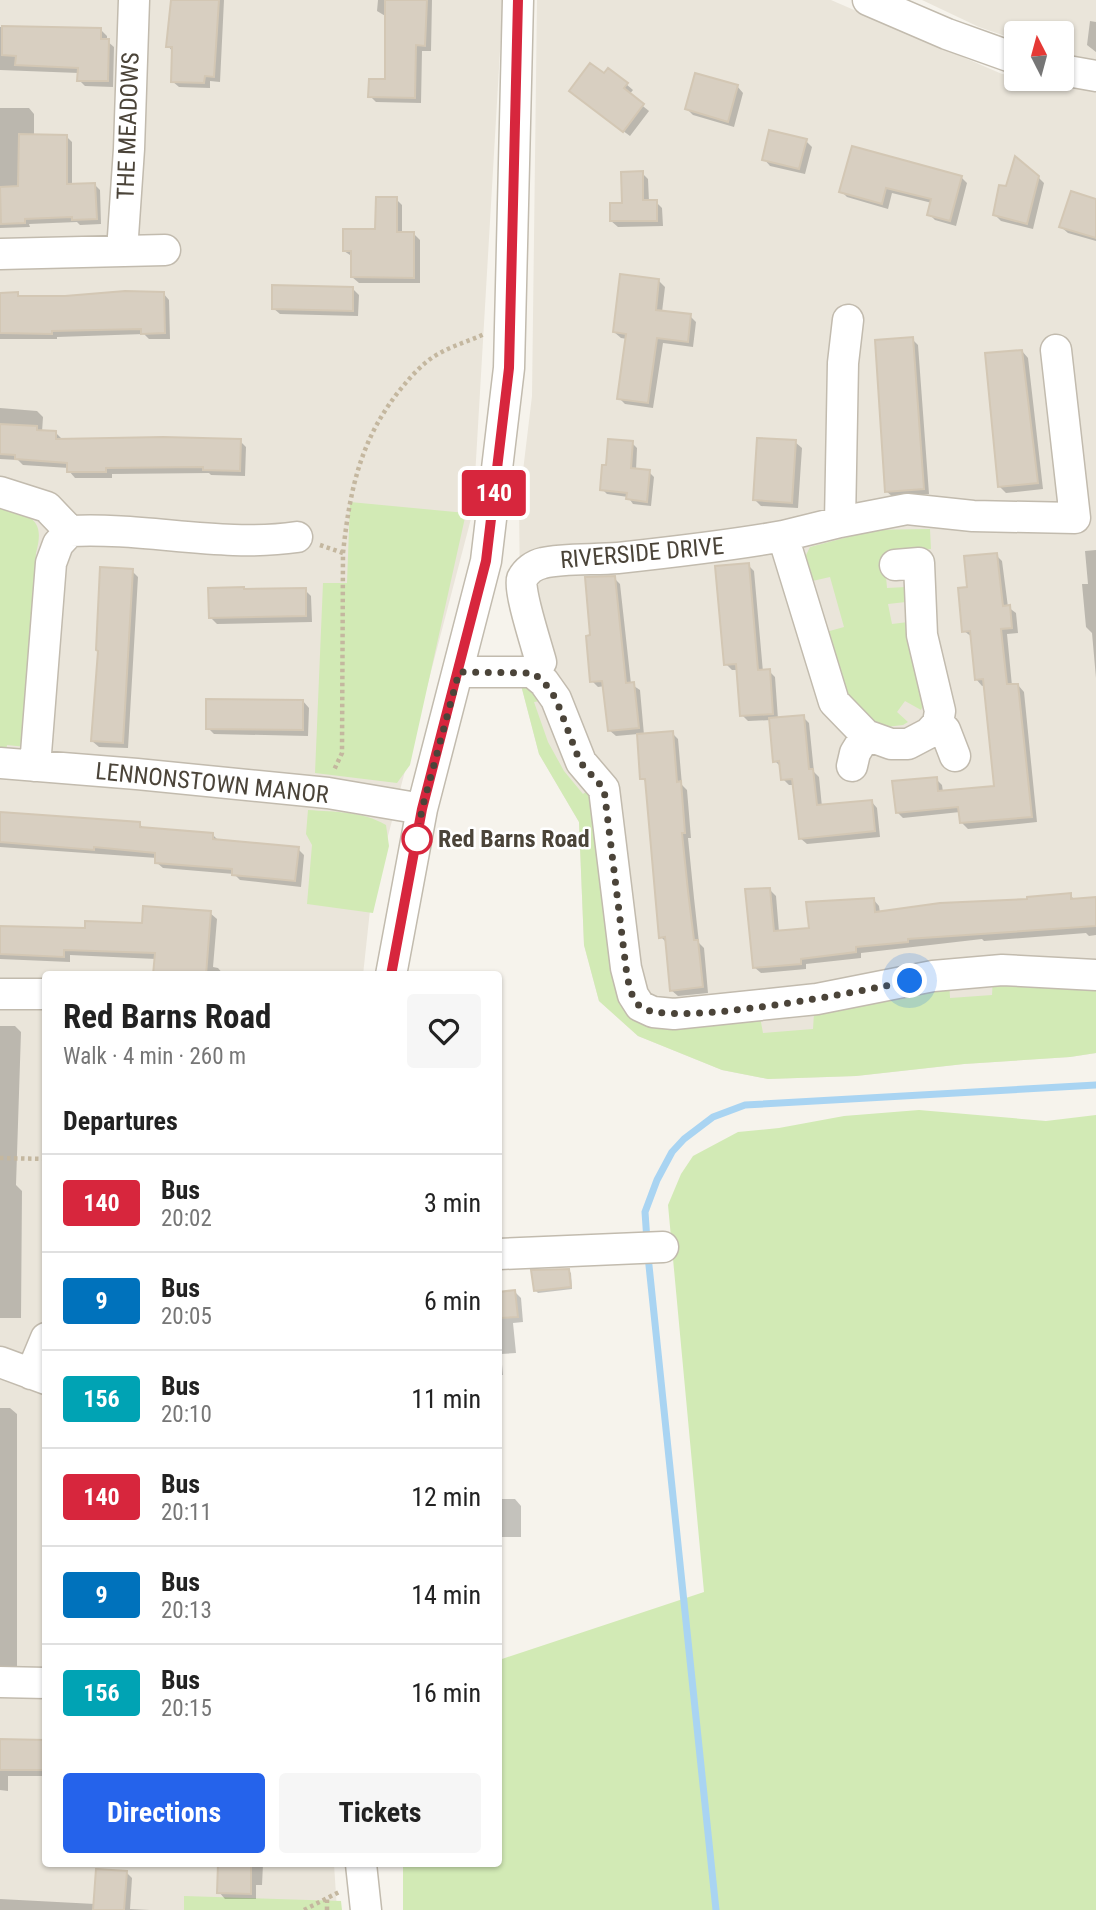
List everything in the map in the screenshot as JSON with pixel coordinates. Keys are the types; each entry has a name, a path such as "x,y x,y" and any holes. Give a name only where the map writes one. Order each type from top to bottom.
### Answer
{"street":[{"name":"THE MEADOWS","path":"122,251 129,149 134,0"},
{"path":"392,971 422,809 486,561 509,368 518,0"},
{"path":"868,0 947,34 1004,54"},
{"path":"1074,72 1096,76"},
{"path":"0,254 165,250"},
{"path":"840,522 843,363 848,320"},
{"name":"RIVERSIDE DRIVE","path":"533,673 541,662 520,582 527,572 539,564 703,550 907,509 972,516 1085,518 1056,349"},
{"path":"0,492 47,507 71,531"},
{"path":"35,766 51,563 58,544 71,531 102,529 175,536 277,540 297,537"},
{"path":"783,536 834,702 866,735 891,744 908,744 929,733 938,723 940,711 922,635 918,597 919,563 895,565"},
{"path":"459,672 533,673 544,682 556,699 580,762 604,789 626,968 633,995 640,1006 653,1012 696,1013 817,999 933,976 1002,970 1096,975"},
{"path":"938,723 946,730 955,756"},
{"path":"852,766 855,753 866,735"},
{"name":"LENNONSTOWN MANOR","path":"0,762 328,793 422,809"},
{"path":"0,994 42,994"},
{"path":"502,1254 663,1247"},
{"path":"0,1363 38,1376 42,1357"},
{"path":"0,1682 42,1683"}],"path":[{"path":"326,777 334,771 342,753 343,553 348,505 369,436 385,407 413,374 438,353 490,331 510,318"},
{"path":"297,537 343,553"},
{"path":"0,1158 42,1159"},
{"path":"304,1910 358,1887"},
{"path":"327,1898 327,1910"}],"shaded area":[{"path":"0,0 503,0 473,511 371,901 363,971 42,971 42,1867 334,1867 337,1910 0,1910"},
{"path":"537,0 831,0 1004,74 1004,91 1074,91 1074,82 1096,84 1096,1053 856,1076 768,1079 722,1070 638,1036 599,1001 584,945 579,822 539,754 521,685 519,504 532,396"},
{"path":"922,0 1096,0 1096,63 1074,58 1074,21 1004,21 1004,36"}],"green space":[{"path":"350,502 466,513 410,765 397,783 315,773 323,583 347,583"},
{"path":"0,507 27,516 37,525 39,532 26,747 7,745 6,752 0,752"},
{"path":"930,529 931,549 884,554 887,588 906,587 906,602 888,604 892,624 908,622 925,702 921,710 905,701 897,712 908,722 886,727 874,722 844,695 826,632 844,627 830,577 808,582 804,559 810,547 867,530"},
{"path":"521,685 544,696 546,700 534,702 548,742 564,771 583,794 591,788 631,1012 760,1017 763,1033 813,1029 814,1013 949,979 950,998 992,995 993,977 1096,982 1096,1053 856,1076 768,1079 722,1070 638,1036 599,1001 584,945 579,822 539,754"},
{"path":"308,810 358,815 386,825 389,846 373,913 307,904 312,845 306,834"},
{"path":"919,1110 1046,1121 1096,1115 1096,1910 403,1910 403,1867 502,1867 502,1659 704,1592 668,1205 681,1174 693,1156 738,1132 779,1128 844,1116"},
{"path":"184,1896 341,1901 342,1910 184,1910"}],"building":[{"path":"171,0 219,0 214,77 205,76 204,83 171,82 172,47 166,47"},
{"path":"385,0 427,0 425,46 416,45 415,98 368,97 369,79 385,79"},
{"path":"2,26 101,28 101,39 109,39 108,81 77,81 78,68 15,65 16,56 2,55"},
{"path":"590,63 604,73 608,68 628,83 624,88 644,104 623,132 569,91"},
{"path":"695,73 738,85 728,122 685,109"},
{"path":"769,130 807,139 799,169 762,160"},
{"path":"19,134 67,135 67,184 95,183 97,219 25,219 25,223 1,224 0,187 18,186"},
{"path":"852,146 962,176 950,221 927,215 931,199 886,188 882,204 839,192"},
{"path":"1015,156 1039,176 1027,224 993,215 999,185 1006,186"},
{"path":"643,171 643,200 657,200 657,221 610,221 610,203 622,203 621,172"},
{"path":"1071,191 1096,199 1096,238 1059,227"},
{"path":"376,197 397,197 397,232 414,232 414,278 351,277 351,251 343,251 343,229 375,229"},
{"path":"620,274 659,279 656,310 691,314 688,342 657,338 648,403 617,399 626,334 613,332"},
{"path":"272,285 353,287 353,311 272,309"},
{"path":"125,291 164,292 165,333 141,334 141,329 52,331 52,334 0,333 0,293 18,292 18,296 65,296"},
{"path":"913,337 924,489 885,492 875,340"},
{"path":"1022,350 1038,483 998,487 985,353"},
{"path":"0,424 37,426 37,430 56,431 56,439 241,439 240,471 203,470 203,467 106,468 106,472 67,472 67,463 15,459 15,455 0,454"},
{"path":"757,438 796,440 792,503 753,500"},
{"path":"608,439 633,441 631,468 650,470 647,502 626,499 627,493 600,490"},
{"path":"997,553 1003,606 1010,605 1012,628 1001,629 1007,684 1018,684 1032,817 960,823 958,807 896,813 892,781 937,777 938,791 994,786 983,679 975,680 970,631 962,632 958,588 967,587 964,556"},
{"path":"749,563 758,670 770,669 773,714 740,716 736,664 724,665 715,566"},
{"path":"100,567 133,569 123,743 91,741 98,651"},
{"path":"615,576 626,683 634,682 639,728 608,731 602,681 590,682 586,636 590,635 585,577"},
{"path":"208,588 306,588 306,616 209,618"},
{"path":"206,699 303,700 303,730 206,729"},
{"path":"804,715 809,769 813,769 817,805 872,800 875,831 799,839 792,779 781,780 779,761 773,762 769,718"},
{"path":"673,731 677,782 681,781 685,833 682,833 688,891 694,940 698,940 703,987 670,991 665,937 659,938 645,779 640,779 637,734"},
{"path":"0,812 140,822 140,827 213,833 213,839 299,847 295,881 232,875 232,869 155,863 155,853 0,842"},
{"path":"770,888 774,931 809,928 806,902 874,898 875,912 940,903 1027,899 1071,893 1071,899 1096,897 1096,926 908,939 908,942 856,947 856,952 801,959 801,964 753,968 745,889"},
{"path":"143,906 211,911 206,971 153,971 155,953 64,950 64,957 0,954 0,926 85,928 85,921 142,923"},
{"path":"569,1269 571,1287 534,1291 531,1270"},
{"path":"515,1290 518,1317 502,1318 502,1292"},
{"path":"0,1739 42,1740 42,1770 0,1770"},
{"path":"218,1867 251,1867 251,1894 217,1893"},
{"path":"96,1869 127,1871 124,1910 93,1910"}],"waterway":[{"path":"647,1241 645,1212 657,1180 672,1152 713,1117 745,1105 1096,1085"},
{"path":"648,1256 716,1910"}],"bus line":[{"name":"140","path":"392,971 422,809 486,561 509,368 518,0"}],"place":[{"name":"Red Barns Road","path":"417,839"}],"route":[{"path":"417,839 422,809 459,672 533,673 544,682 556,699 580,762 604,789 626,968 633,995 640,1006 653,1012 696,1013 817,999 910,981"}]}
